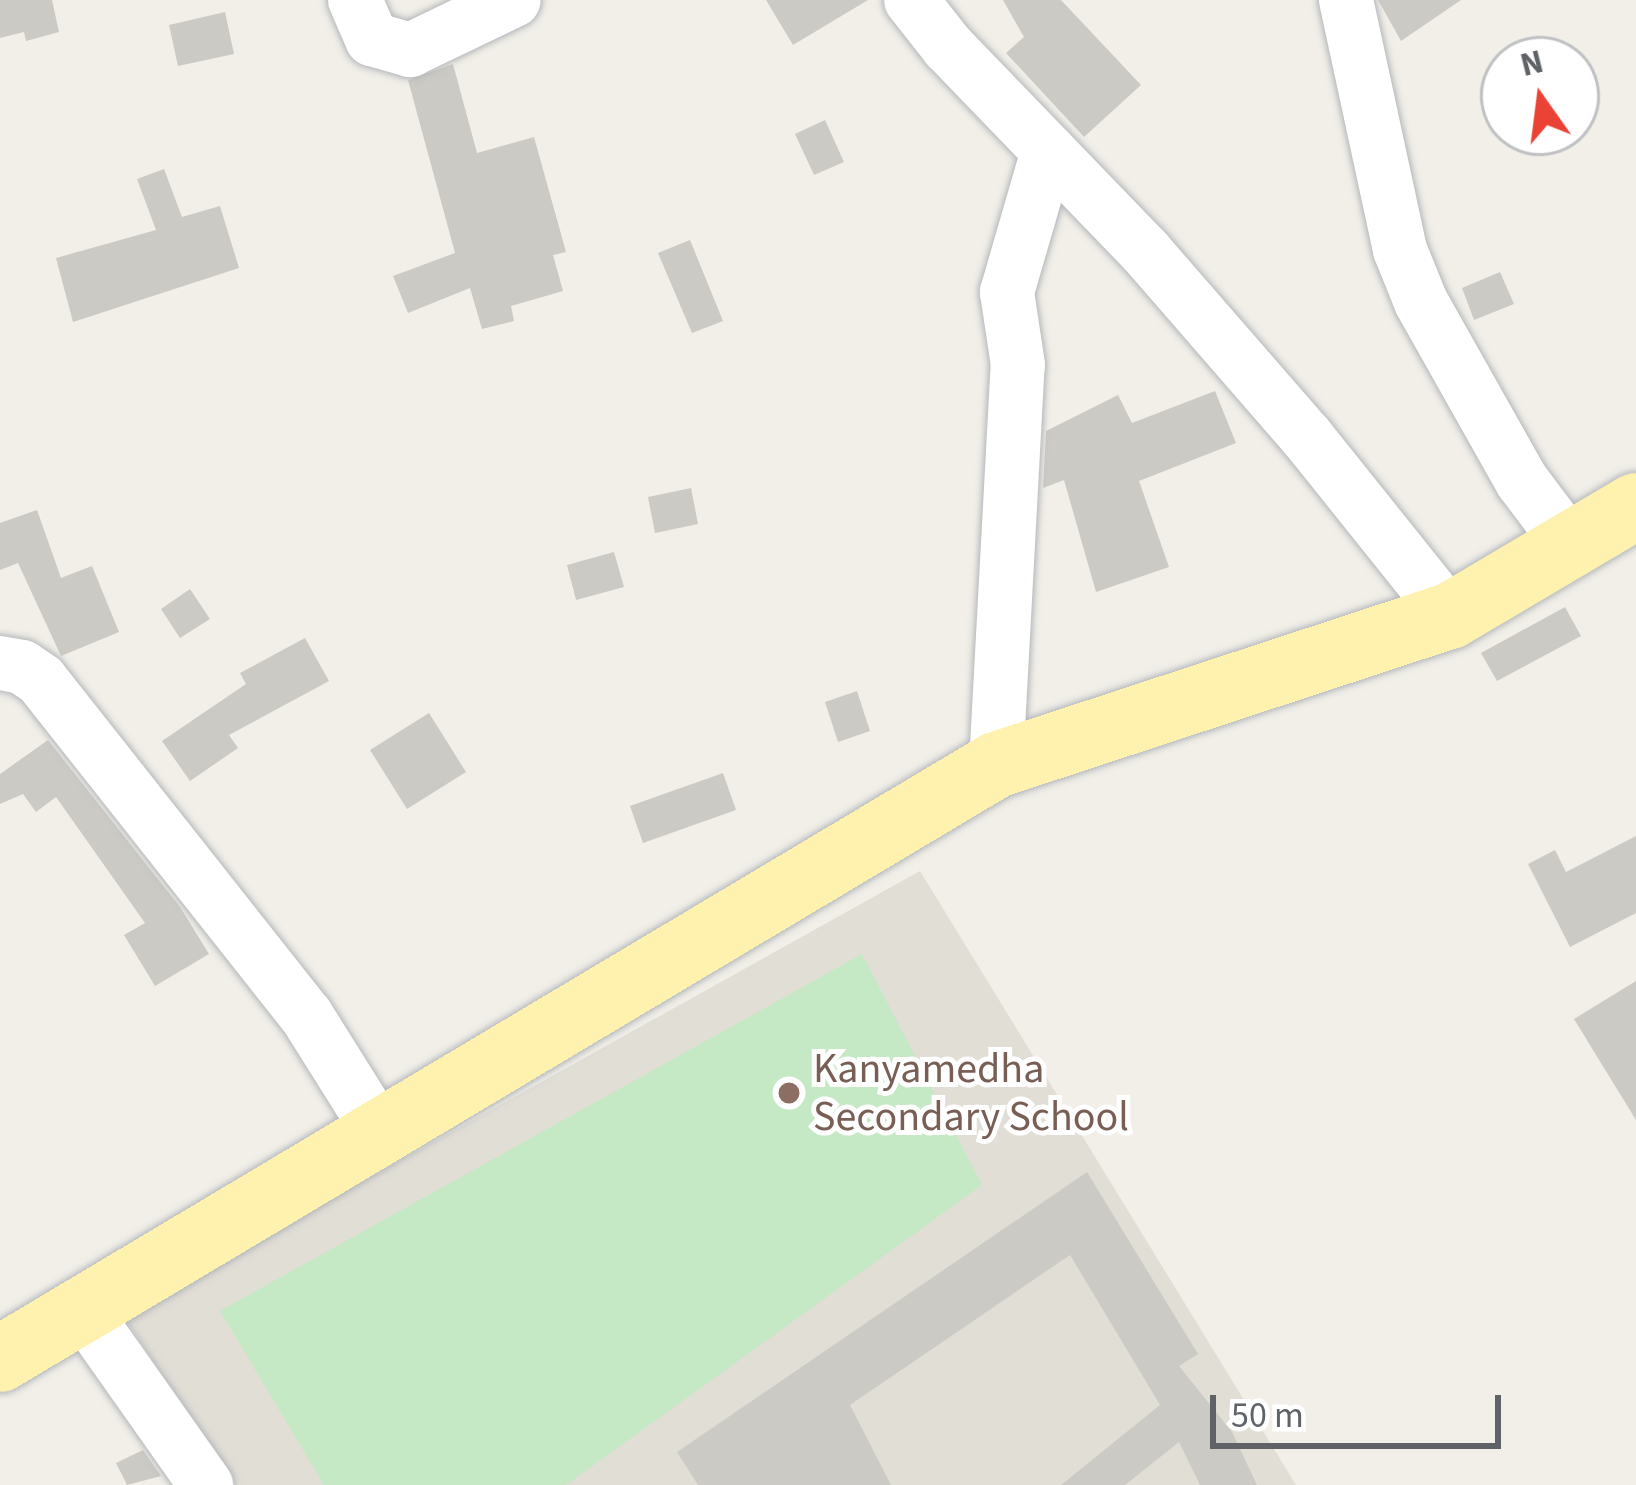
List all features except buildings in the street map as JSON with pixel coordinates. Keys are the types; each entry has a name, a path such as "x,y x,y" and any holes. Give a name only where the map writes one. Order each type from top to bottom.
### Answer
{"main road":[{"path":"0,1359 382,1136 996,764 1450,616 1636,506"}],"street":[{"path":"355,0 372,39 410,50 514,0"},
{"path":"911,0 1145,251 1306,436 1450,616"},
{"path":"1346,0 1400,250 1421,302 1522,481 1570,545"},
{"path":"996,764 1018,365 1006,292 1048,151"},
{"path":"0,663 22,667 41,680 306,1015 382,1136"},
{"path":"84,1312 206,1485"}],"shaded area":[{"name":"Kanyamedha Secondary School","path":"920,871 1296,1485 235,1485 123,1315"}],"green space":[{"path":"862,954 982,1185 566,1485 324,1485 220,1311"}],"place":[{"name":"Kanyamedha Secondary School","path":"789,1093"}]}
